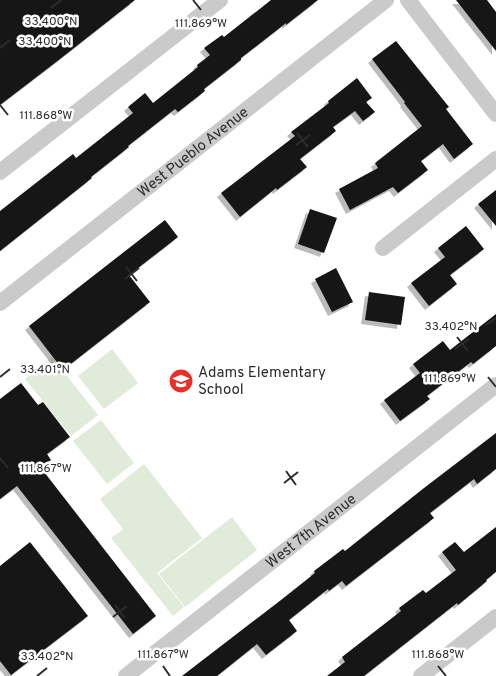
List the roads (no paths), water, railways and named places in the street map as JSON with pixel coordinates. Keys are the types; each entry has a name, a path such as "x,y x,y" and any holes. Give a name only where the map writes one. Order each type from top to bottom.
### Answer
{"street":[{"path":"0,172 220,0"},
{"name":"West Pueblo Avenue","path":"0,303 386,0"},
{"path":"408,0 496,114"},
{"path":"383,248 496,159"},
{"name":"West 7th Avenue","path":"126,676 496,385"},
{"path":"420,676 496,617"}],"place":[{"name":"Adams Elementary School","path":"181,381"}]}
